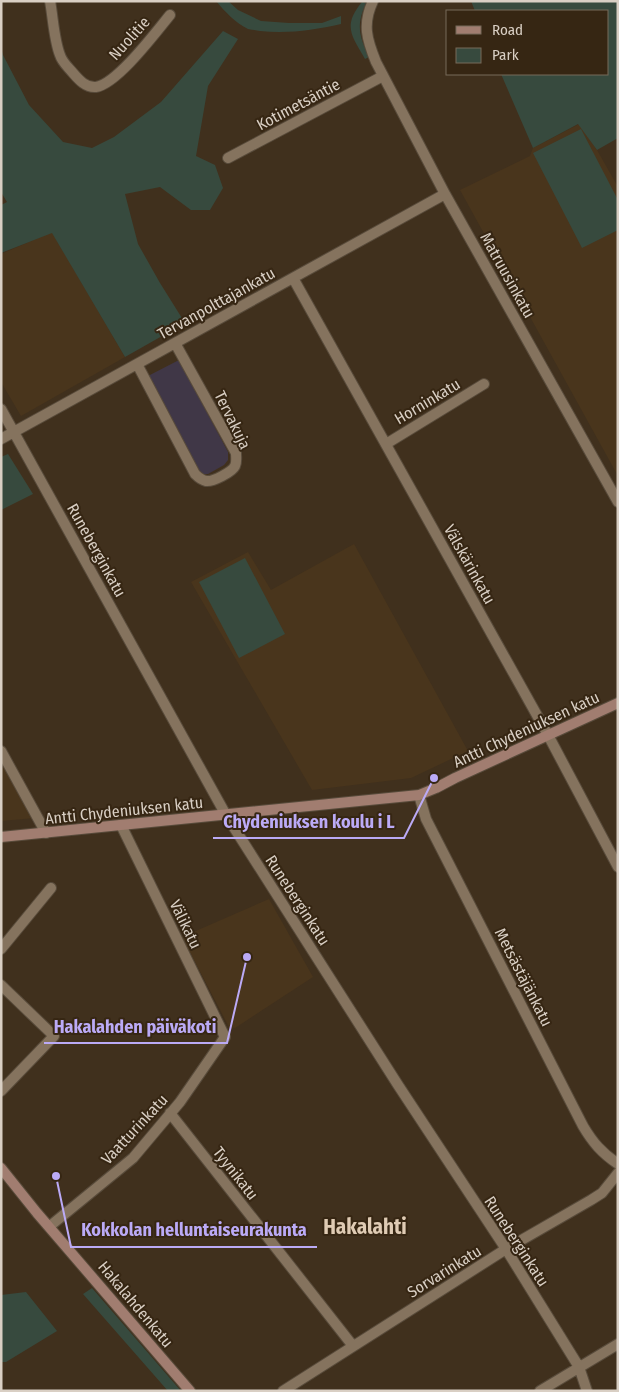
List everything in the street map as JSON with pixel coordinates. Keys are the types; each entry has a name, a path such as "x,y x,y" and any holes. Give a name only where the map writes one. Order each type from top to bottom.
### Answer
{"main road":[{"name":"Antti Chydeniuksen katu","path":"1,837 419,795 618,703"},
{"name":"Hakalahdenkatu","path":"1,1168 190,1391"}],"street":[{"name":"Nuolitie","path":"50,1 59,54 63,62 86,86 96,87 126,67 170,15"},
{"name":"Matruusinkatu","path":"373,1 368,15 366,32 368,43 376,62 445,194 618,502"},
{"name":"Kotimetsäntie","path":"228,158 383,76"},
{"name":"Tervanpolttajankatu","path":"1,438 445,194"},
{"name":"Välskärinkatu","path":"293,278 548,735 618,867"},
{"name":"Tervakuja","path":"137,364 195,474 206,481 222,476 235,468 236,453 175,343"},
{"name":"Horninkatu","path":"386,444 484,384"},
{"name":"Runeberginkatu","path":"1,409 226,815 398,1085 506,1250 579,1367 587,1391"},
{"path":"1,751 46,833"},
{"name":"Metsästäjänkatu","path":"419,795 426,819 583,1126 601,1151 618,1164"},
{"name":"Välikatu","path":"121,825 225,1036"},
{"path":"1,949 51,888"},
{"path":"1,984 54,1036 1,1090"},
{"name":"Vaatturinkatu","path":"50,1226 133,1158 194,1083 225,1036"},
{"name":"Tyynikatu","path":"170,1113 353,1346"},
{"name":"Sorvarinkatu","path":"282,1391 506,1250 602,1193 618,1174"},
{"path":"540,1391 618,1344"}],"shaded area":[{"path":"579,124 597,150 618,187 618,476 460,190 530,156 533,148"},
{"path":"52,232 125,357 21,416 1,382 1,254"},
{"path":"179,360 228,452 228,460 224,465 208,474 203,474 199,471 148,376"},
{"path":"354,544 468,751 411,778 312,790 191,582 248,552 271,590"},
{"path":"1,755 35,818 1,821"},
{"path":"269,899 313,977 235,1028 229,1027 182,937"}],"green space":[{"path":"216,1 228,1 238,10 261,21 322,23 341,16 341,24 291,32 260,31 244,27"},
{"path":"471,1 618,1 618,138 597,150 578,124 533,148 501,75 609,75 609,10 475,10"},
{"path":"362,2 366,3 361,18 360,30 369,57 365,59 351,31 352,18"},
{"path":"223,31 238,39 208,86 196,156 215,165 223,188 210,210 191,210 160,187 125,194 138,244 185,323 125,357 52,233 1,253 1,205 7,202 1,192 1,48 29,105 63,142 92,148 114,137 161,102"},
{"path":"581,129 618,200 618,230 582,248 533,153"},
{"path":"8,454 33,494 1,510 1,457"},
{"path":"245,558 285,634 239,658 199,582"},
{"path":"92,1288 181,1391 168,1391 83,1294"},
{"path":"26,1292 57,1331 6,1362 1,1362 1,1295"}],"place":[{"name":"Chydeniuksen koulu i L","path":"434,778"},
{"name":"Hakalahden päiväkoti","path":"247,957"},
{"name":"Kokkolan helluntaiseurakunta","path":"56,1176"}],"district":[{"name":"Hakalahti","path":"365,1227"}]}
